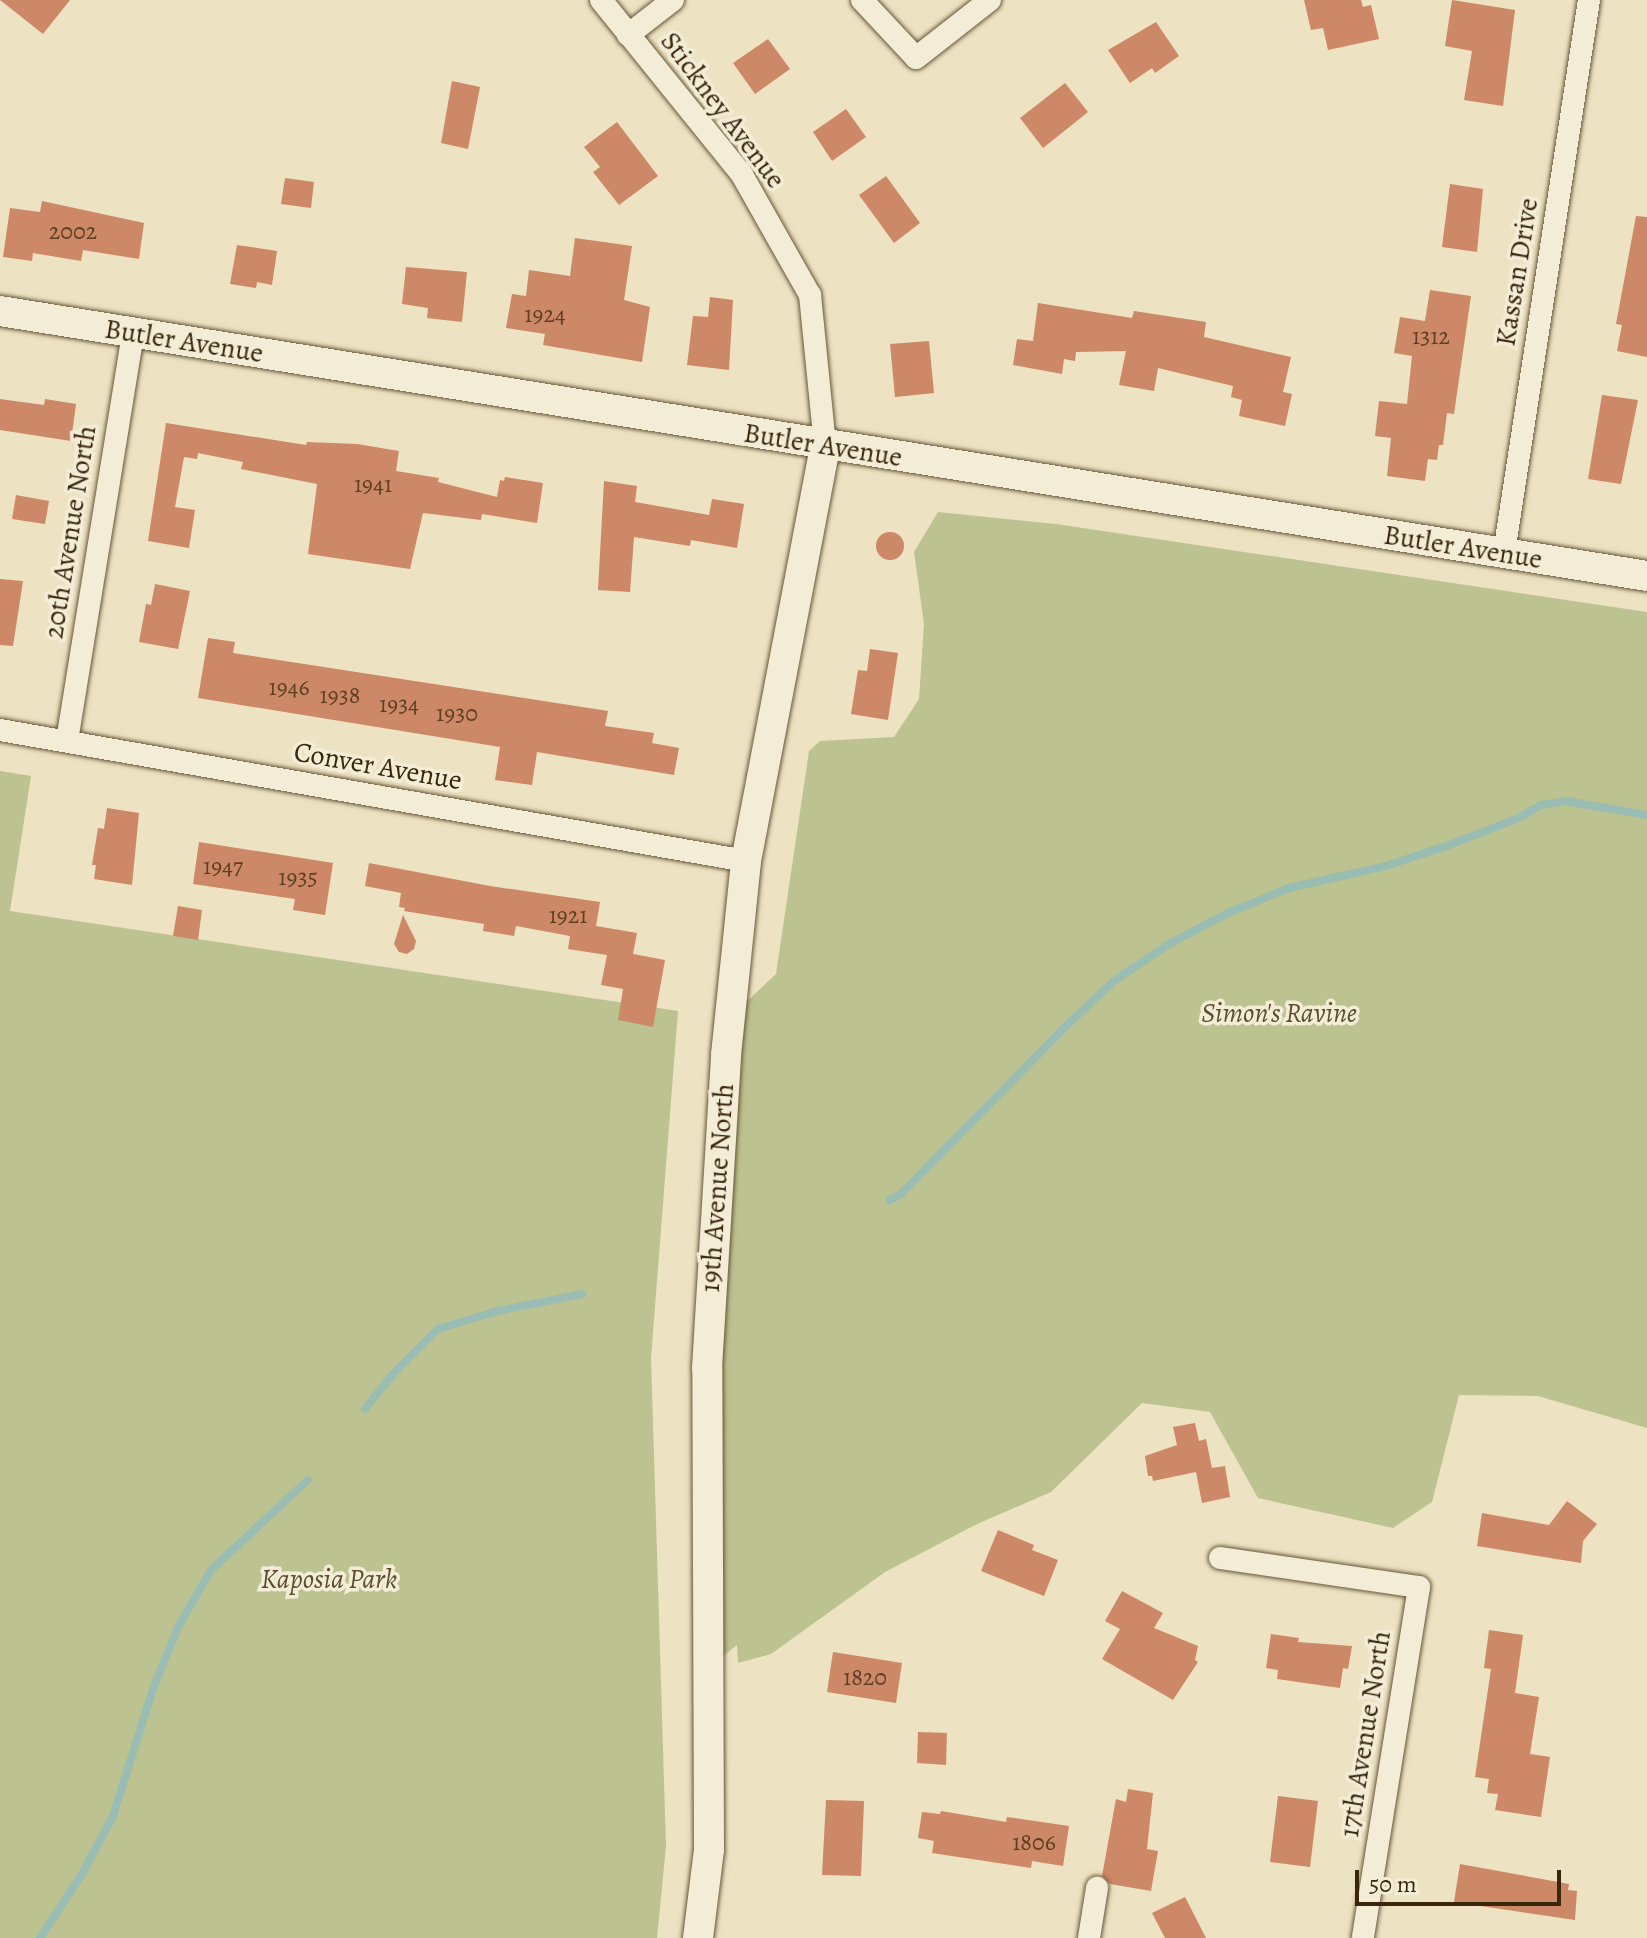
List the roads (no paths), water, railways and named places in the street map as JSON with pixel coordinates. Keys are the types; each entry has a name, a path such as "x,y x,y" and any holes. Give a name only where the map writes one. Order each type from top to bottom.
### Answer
{"street":[{"name":"Stickney Avenue","path":"601,0 742,175 810,295 825,446"},
{"path":"628,35 673,0"},
{"path":"862,0 916,58 990,0"},
{"name":"Kassan Drive","path":"1504,553 1589,0"},
{"name":"Butler Avenue","path":"0,311 1647,576"},
{"name":"20th Avenue North","path":"67,741 133,332"},
{"name":"19th Avenue North","path":"698,1938 709,1850 707,1368 726,1055 746,861 825,446"},
{"name":"Conver Avenue","path":"0,730 746,861"},
{"name":"17th Avenue North","path":"1220,1558 1419,1587 1363,1938"},
{"path":"1089,1938 1097,1888"}],"waterway":[{"path":"890,1200 902,1193 1114,981 1169,944 1228,913 1289,888 1386,866 1449,845 1519,818 1541,805 1566,801 1647,815"},
{"path":"365,1409 393,1374 438,1329 498,1311 582,1294"},
{"path":"40,1938 82,1874 113,1816 153,1689 178,1627 211,1570 308,1480"}],"park label":[{"name":"Simon's Ravine","path":"1279,1013"},
{"name":"Kaposia Park","path":"329,1579"}]}
